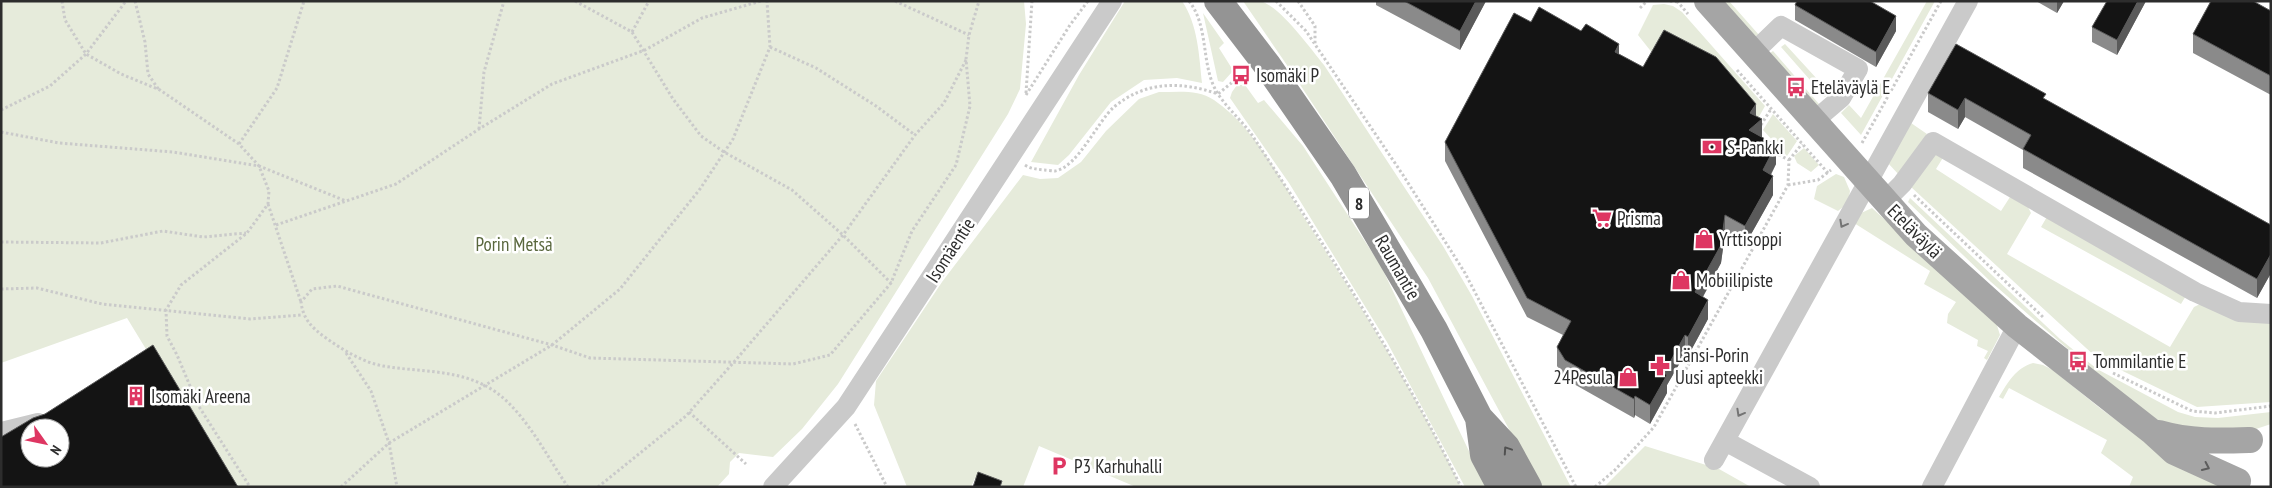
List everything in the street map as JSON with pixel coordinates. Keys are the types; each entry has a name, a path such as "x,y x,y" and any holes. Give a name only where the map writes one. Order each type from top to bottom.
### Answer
{"highway":[{"name":"Raumantie","path":"1206,4 1267,65 1343,176 1434,330 1479,418 1506,447 1528,487"},
{"name":"Raumantie","path":"1479,418 1484,455 1501,487"}],"main road":[{"name":"Eteläväylä","path":"1707,1 1753,53 1808,132 1872,171 1894,192 1916,235 2017,326 2151,431 2174,452 2239,484"},
{"name":"Eteläväylä","path":"2151,431 2183,440 2202,442 2260,436"},
{"path":"2239,484 2236,468 2240,454 2260,436"}],"street":[{"name":"Isomäentie","path":"773,487 846,408 1112,1"},
{"path":"1714,460 1872,171 1968,1"},
{"path":"1753,53 1782,26 1858,69 1840,98 1808,132"},
{"path":"1894,192 1933,142 2195,292 2239,312 2271,314"},
{"path":"1932,487 2017,326"},
{"path":"1,432 8,432 39,422 55,412"},
{"path":"1724,441 1810,487"}],"path":[{"path":"62,1 66,20 86,54 121,74 160,90 239,144 259,166 269,191 268,204 301,302 302,315 316,331 346,352 382,366 450,373 485,385 505,400 531,430 568,487"},
{"path":"1,110 50,86 86,54 126,1"},
{"path":"135,1 146,42 148,74 160,90"},
{"path":"239,144 277,88 304,1"},
{"path":"479,129 484,72 504,1"},
{"path":"575,1 632,32 645,50 673,99 701,136 724,152 792,190 843,235 891,283"},
{"path":"632,32 649,1"},
{"path":"276,225 396,184 479,129 552,84 645,50 702,18 760,1"},
{"path":"341,487 389,443 552,346 620,289 700,189 733,140 770,47 767,1"},
{"path":"895,1 969,35"},
{"path":"301,302 312,289 337,286 590,358 793,364 830,355 891,283 912,231 956,165 970,106 966,59 969,35 979,1"},
{"path":"1026,95 1032,1"},
{"path":"1189,1 1206,4 1200,22 1210,78 1218,94 1250,133 1366,315 1439,442 1461,487"},
{"path":"1276,1 1306,31 1403,175 1465,273 1576,487"},
{"path":"1298,1 1315,26 1315,45"},
{"path":"1640,8 1647,1"},
{"path":"1670,1 1678,2"},
{"path":"1862,144 1941,1"},
{"path":"770,47 816,68 876,106 916,135"},
{"path":"598,487 690,412 734,362 843,235 916,135 944,103 966,59"},
{"path":"1218,94 1241,75"},
{"path":"1011,157 1029,168 1055,171 1070,163 1114,108 1139,92 1156,85 1197,86 1218,94"},
{"path":"1758,130 1771,109 1808,132 1828,173"},
{"path":"1,132 58,143 173,152 259,166 347,201"},
{"path":"1595,487 1615,470 1654,427 1788,185 1789,160 1808,132"},
{"path":"1855,137 1862,144 1872,171"},
{"path":"1771,151 1789,160"},
{"path":"1894,192 2048,321"},
{"path":"250,487 198,405 177,355 166,336 166,310 182,285 247,233 268,204"},
{"path":"1767,207 1774,211"},
{"path":"1,242 101,243 163,231 203,237 247,233"},
{"path":"1,289 37,288 102,304 250,319 302,315"},
{"path":"1691,346 1697,350"},
{"path":"346,352 371,390 389,443 397,487"},
{"path":"2107,369 2163,399 2192,411 2215,413 2271,406"},
{"path":"846,408 887,487"},
{"path":"690,412 746,464"}],"green space":[{"name":"Porin Metsä","path":"1,1 1024,1 1026,24 1020,89 1008,114 838,384 802,429 773,457 739,453 730,462 729,474 717,487 230,487 127,318 1,363"},
{"path":"1125,1 1182,1 1195,30 1202,83 1177,78 1144,80 1111,102 1069,155 1058,165 1031,162 1079,75"},
{"path":"1243,1 1261,1 1271,6 1296,30 1324,65 1443,246 1472,296 1571,487 1540,487 1428,278"},
{"path":"1720,1 1729,1 1759,35 1758,39"},
{"path":"1927,1 1935,1 1861,135 1841,113 1849,105 1861,118"},
{"path":"1664,4 1673,6 1682,12 1765,106 1756,122 1657,59 1638,35 1653,5"},
{"path":"1203,13 1224,43 1219,48 1231,67 1232,72 1223,82 1218,81"},
{"path":"1785,44 1829,92 1825,97 1781,47"},
{"path":"1773,51 1819,104 1818,107 1770,53"},
{"path":"1237,85 1245,85 1258,103 1264,100 1303,146 1381,266 1486,487 1465,487 1387,342 1289,183 1230,98"},
{"path":"1159,92 1188,92 1208,96 1229,111 1254,139 1347,284 1387,351 1426,418 1461,487 1136,487 1039,446 1023,487 997,487 975,478 971,487 907,487 874,405 876,381 942,282 1023,175 1040,179 1058,178 1081,162 1106,131 1139,99"},
{"path":"1773,114 1797,141 1787,156 1763,130"},
{"path":"1911,123 1927,134 1911,165 1900,176 1887,162"},
{"path":"1804,148 1819,165 1811,172 1797,163 1794,156"},
{"path":"1936,150 1944,156 1936,169 2001,211 2010,197 2028,207 2031,213 2007,254 2170,347 2194,307 2200,304 2271,321 2271,402 2197,407 2098,359 1911,187"},
{"path":"1836,174 1844,177 1850,191 1848,203 1838,211 1814,199 1817,186"},
{"path":"1910,198 2060,339 2097,369 2178,412 2195,417 2218,418 2271,412 2271,424 2244,433 2169,428 2114,389 1991,282 1908,202"},
{"path":"1872,208 1995,319 2000,335 1987,360 1984,358 1988,351 1977,346 1978,340 1947,323 1948,314 1956,302 1924,284 1930,271 1854,223 1859,214"},
{"path":"2048,215 2187,294 2181,304 2041,227"},
{"path":"2033,363 2053,370 2101,409 2144,440 2225,487 2129,487 2133,477 2101,453 2107,440 2009,388 2003,399 1999,397 2017,372"},
{"path":"1645,446 1719,469 1751,487 1604,487"}],"building":[{"path":"1404,1 1476,1 1460,31"},
{"path":"1797,1 1870,1 1896,16 1876,52 1795,5"},
{"path":"2107,1 2138,1 2117,40 2092,27"},
{"path":"2211,1 2253,1 2271,11 2271,76 2193,34"},
{"name":"Prisma","path":"1539,7 1581,31 1586,24 1619,44 1615,52 1643,67 1664,30 1716,57 1756,104 1750,113 1762,119 1749,130 1776,145 1763,170 1773,176 1745,226 1725,215 1721,245 1695,292 1708,300 1688,337 1685,335 1664,373 1667,375 1650,405 1635,396 1634,399 1565,360 1557,347 1571,321 1527,298 1445,142 1514,13 1531,22"},
{"path":"1956,44 2046,94 2043,98 2271,225 2271,254 2257,279 2023,149 2031,135 1965,98 1958,110 1928,93"},
{"name":"Isomäki Areena","path":"153,345 238,487 1,487 1,437 20,426 20,468 70,468 70,418 33,418 45,414"},
{"path":"978,472 1002,481 1000,487 973,487"}],"place":[{"name":"Isomäki P","path":"1241,75"},
{"name":"Eteläväylä E","path":"1796,87"},
{"name":"S-Pankki","path":"1712,147"},
{"name":"Prisma","path":"1602,218"},
{"name":"Yrttisoppi","path":"1704,239"},
{"name":"Mobiilipiste","path":"1681,280"},
{"name":"Tommilantie E","path":"2078,361"},
{"name":"Länsi-Porin Uusi apteekki","path":"1660,366"},
{"name":"24Pesula","path":"1628,377"},
{"name":"Isomäki Areena","path":"136,396"},
{"name":"P3 Karhuhalli","path":"1059,466"}]}
